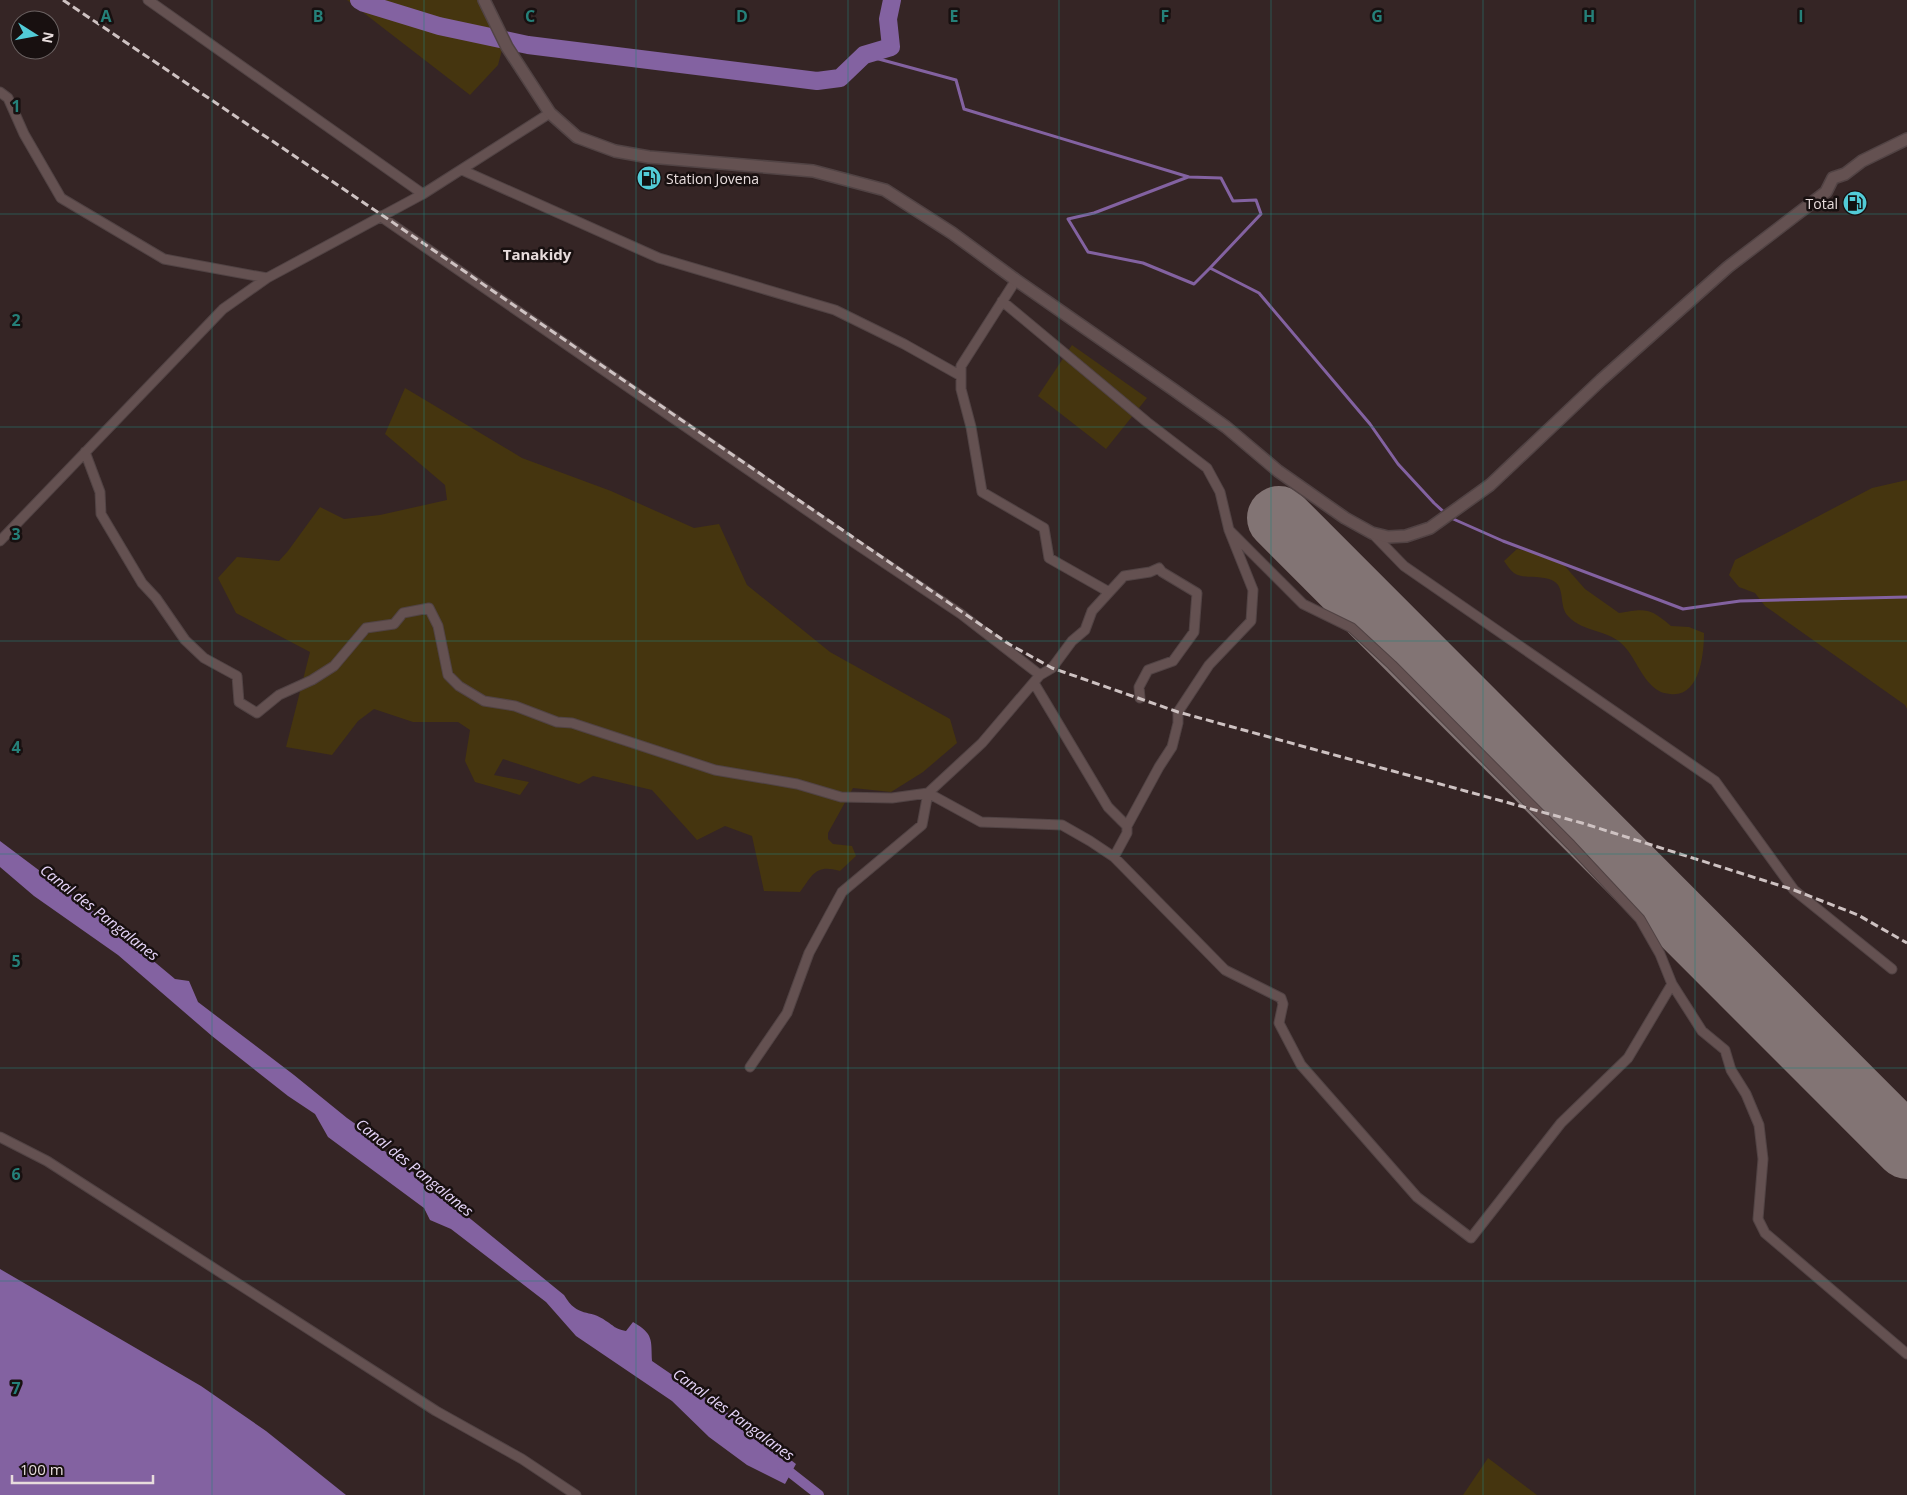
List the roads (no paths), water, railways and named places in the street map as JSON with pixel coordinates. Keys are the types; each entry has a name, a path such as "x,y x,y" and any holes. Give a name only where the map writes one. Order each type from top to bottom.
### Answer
{"main road":[{"path":"484,0 507,47 550,112 576,137 615,151 649,157 813,171 885,190 952,232 1016,280 1226,427 1278,471 1345,518 1372,532 1388,536 1406,536 1430,528 1490,485 1601,380 1728,267 1826,192 1833,178 1845,174 1862,161 1907,139"}],"street":[{"path":"148,0 422,194"},
{"path":"0,92 8,98 24,134 61,198 164,259 266,278"},
{"path":"0,541 223,309 266,278 422,194 550,112"},
{"path":"462,170 659,258 835,310 904,344 961,376"},
{"path":"380,216 847,538 961,614 1040,675"},
{"path":"1016,280 961,366 960,389 970,427 982,492 1044,528 1049,558 1109,592"},
{"path":"1002,301 1147,422 1207,468 1220,492 1229,530 1253,590 1250,621 1209,665 1178,712 1178,723 1172,747 1127,826 1127,833 1114,856"},
{"path":"86,452 100,492 101,514 142,583 156,598 185,640 204,658 237,676 240,702 257,713 279,695 312,680 334,666 366,628 394,624 403,613 429,608 438,626 448,675 459,686 484,701 515,706 557,722 572,724 715,770 797,784 841,797 892,798 928,793 982,742 1040,675 1052,668 1072,641 1085,630 1092,611 1124,576 1150,572 1159,568 1162,572 1197,593 1194,632 1173,661 1148,670 1139,687 1140,698"},
{"path":"1229,530 1303,604 1352,628 1392,665 1640,918 1660,954 1672,984 1702,1030 1725,1050 1731,1070 1746,1094 1759,1125 1763,1159 1758,1219 1765,1233 1907,1354"},
{"path":"1372,532 1404,566 1715,781 1794,890 1892,969"},
{"path":"1034,683 1108,807 1127,826"},
{"path":"928,793 981,822 1062,825 1114,856 1225,970 1281,998 1283,1004 1279,1023 1301,1065 1417,1197 1471,1238 1561,1123 1628,1058 1672,984"},
{"path":"750,1067 787,1013 809,953 842,892 922,824 928,793"},
{"path":"0,1137 47,1161 436,1411 522,1459 576,1495"}],"waterway":[{"path":"359,0 439,26 528,45 817,81 840,78 864,55 891,47 888,19 892,0"},
{"path":"864,55 956,80 964,109 1189,177 1221,178 1233,201 1256,200 1261,214 1210,268 1259,293 1370,424 1398,464 1446,514"},
{"path":"1188,177 1094,213 1068,219 1088,252 1143,263 1194,284 1210,268"},
{"path":"1451,518 1503,541 1683,609 1740,601 1907,597"},
{"name":"Canal des Pangalanes","path":"782,1466 819,1495"}],"railway":[{"path":"63,0 382,215 1009,644 1052,668 1178,712 1582,823 1794,890 1858,915 1907,943"}],"place":[{"name":"Station Jovena","path":"649,178"},
{"name":"Total","path":"1855,203"}],"district":[{"name":"Tanakidy","path":"537,254"}]}
